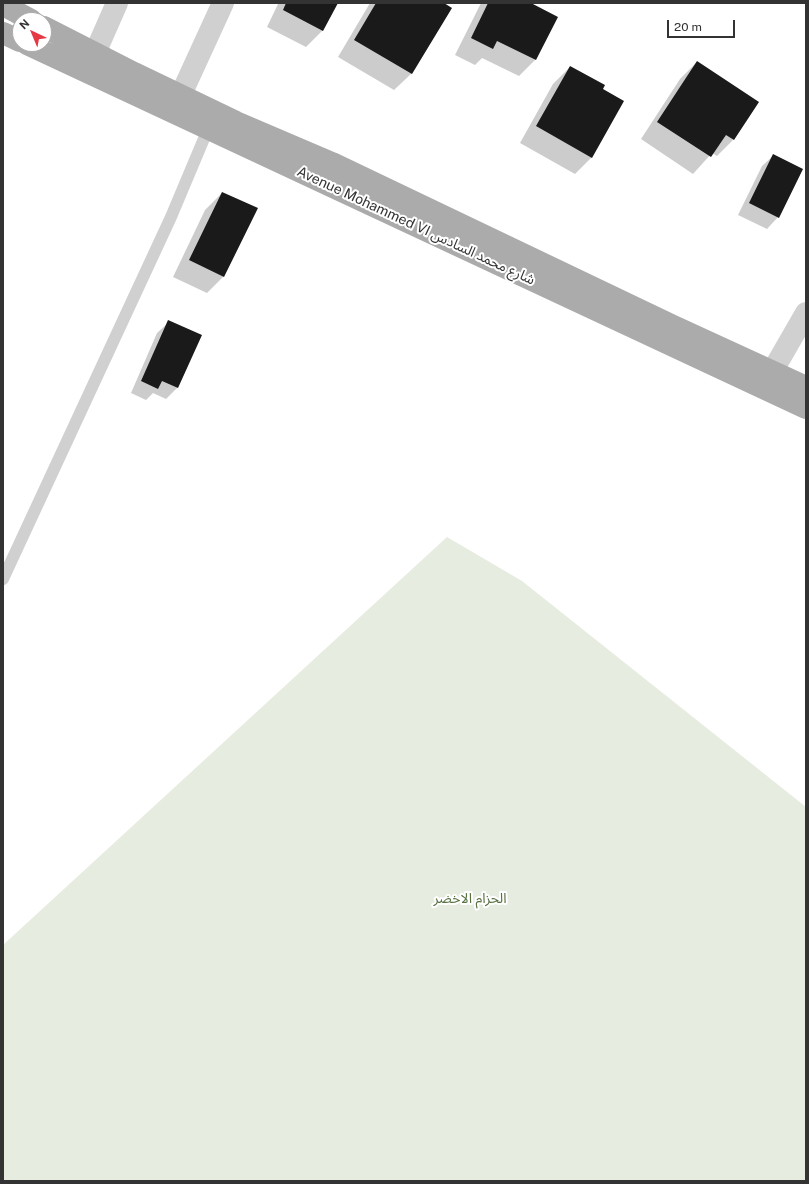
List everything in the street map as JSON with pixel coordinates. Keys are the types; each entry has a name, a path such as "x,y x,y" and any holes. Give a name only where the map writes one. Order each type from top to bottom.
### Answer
{"main road":[{"path":"3,5 16,12"},
{"name":"Avenue Mohammed VI شارع محمد السادس","path":"52,31 95,53 176,104 208,129 806,408"},
{"name":"Avenue Mohammed VI شارع محمد السادس","path":"46,52 176,104 236,122 332,163 806,387"}],"street":[{"path":"95,53 117,3"},
{"path":"176,104 223,3"},
{"path":"772,372 806,313"}],"lane":[{"path":"3,580 168,224 208,129"}],"green space":[{"name":"الحزام الاخضر","path":"447,537 522,581 806,807 806,1181 3,1181 3,945"}],"building":[{"path":"286,3 338,3 323,31 283,10"},
{"path":"376,3 444,3 452,8 412,74 354,40"},
{"path":"488,3 531,3 558,17 536,60 497,41 493,49 471,38"},
{"path":"697,61 759,102 734,140 726,135 711,157 657,122"},
{"path":"570,66 605,85 603,89 624,101 592,158 536,126"},
{"path":"773,154 803,169 779,218 749,203"},
{"path":"222,192 258,208 224,277 189,260"},
{"path":"168,320 202,335 178,388 162,381 158,389 141,381"}]}
